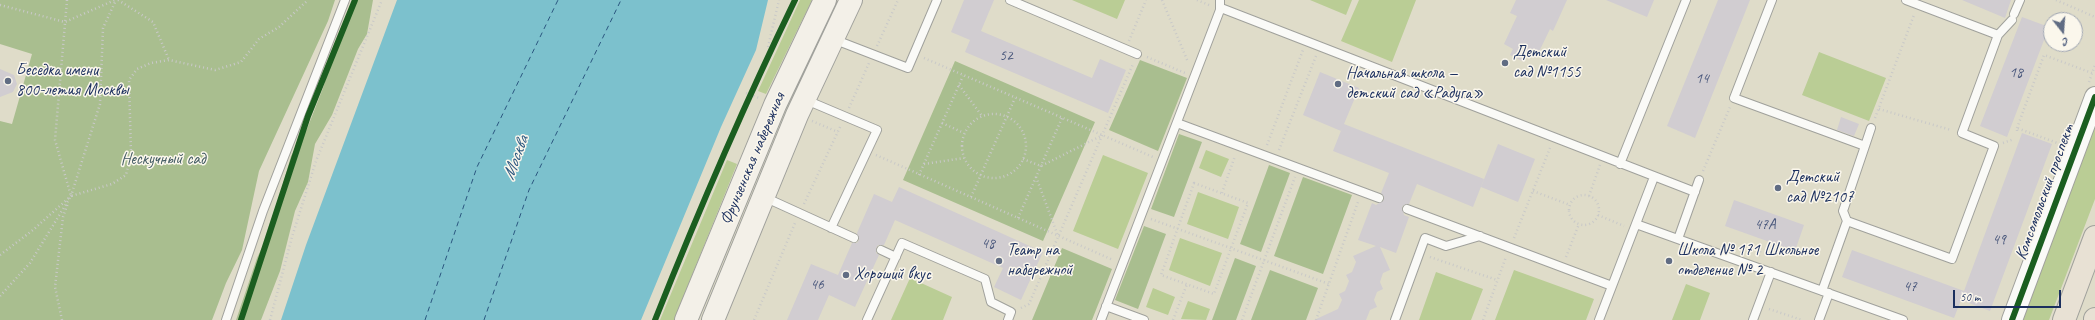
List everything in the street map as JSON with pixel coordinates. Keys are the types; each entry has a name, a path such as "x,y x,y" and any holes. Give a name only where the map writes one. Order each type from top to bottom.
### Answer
{"main road":[{"name":"Фрунзенская набережная","path":"686,320 775,105 825,0"},
{"name":"Фрунзенская набережная","path":"713,320 804,100 852,0"},
{"path":"2064,320 2095,237"}],"street":[{"name":"Комсомольский проспект","path":"2012,320 2095,97"}],"lane":[{"path":"226,320 263,211 345,0"},
{"path":"832,39 908,68 937,0"},
{"path":"1010,0 1138,54"},
{"path":"1620,164 1686,0"},
{"path":"1772,0 1734,98 1865,146"},
{"path":"1906,0 1998,35"},
{"path":"1847,221 1952,259 1994,146 1962,133 1998,35 2013,17 2020,0"},
{"path":"1101,320 1195,77 1221,4 1307,41 1695,192"},
{"path":"804,100 877,130 831,228"},
{"path":"1177,123 1379,198"},
{"path":"1819,320 1825,292 1847,221 1843,211 1872,128"},
{"path":"1599,320 1654,177"},
{"path":"1678,239 1699,180"},
{"path":"763,197 854,238"},
{"path":"1407,209 1612,286"},
{"path":"1635,227 1678,239 1903,320"},
{"path":"1395,320 1425,238 1446,246 1480,236"},
{"path":"867,320 902,243 985,279 991,302 1009,316"},
{"path":"881,250 896,257"},
{"path":"1753,320 1771,272"},
{"path":"1106,306 1144,320"}],"path":[{"path":"0,296 30,263 71,196 55,140 67,0"},
{"path":"0,5 65,22 116,0"},
{"path":"116,0 153,22 169,60"},
{"path":"62,320 55,287 63,217 100,104 103,28 116,0"},
{"path":"0,255 33,230 71,196 112,184 126,175 132,154 129,80 137,69 151,63 169,60 215,70 242,62 259,39 279,27 308,0"},
{"path":"270,320 292,237 316,161 382,0"},
{"path":"769,50 778,0"},
{"path":"754,320 799,214 898,0"},
{"path":"1126,48 1146,0"},
{"path":"1162,0 1195,77"},
{"path":"2056,0 2095,17"},
{"path":"1872,128 1918,4"},
{"path":"769,50 779,33"},
{"path":"1263,154 1307,41"},
{"path":"1276,159 1320,46"},
{"path":"913,54 1162,161"},
{"path":"1009,316 1029,304 1101,135 1138,54 1195,77"},
{"path":"2065,146 2017,130 2044,55 2092,73 2095,65"},
{"path":"919,174 963,76"},
{"path":"959,85 982,116"},
{"path":"746,102 748,94 753,87"},
{"path":"748,94 764,100"},
{"path":"971,197 1015,98"},
{"path":"1699,180 1734,98"},
{"path":"1879,109 1962,133"},
{"path":"994,114 1007,116 1017,123 1024,134 1026,146 1024,159 1016,169 1006,176 993,178 981,176 970,168 964,158 961,145 964,133 971,123 982,116 994,114"},
{"path":"1018,218 1062,118"},
{"path":"810,120 838,132"},
{"path":"942,122 964,133"},
{"path":"1024,159 1041,166 1101,135"},
{"path":"1483,320 1497,280 1554,138"},
{"path":"1222,193 1239,145"},
{"path":"867,151 1122,265"},
{"path":"1589,196 1604,157"},
{"path":"924,164 964,158"},
{"path":"1242,320 1299,168"},
{"path":"1036,176 1058,236"},
{"path":"1194,183 1248,203 1214,294 1161,275 1178,229 1194,183"},
{"path":"1532,191 1570,205"},
{"path":"1316,320 1362,192"},
{"path":"1581,196 1589,196 1595,201 1598,208 1598,215 1593,222 1586,225 1579,224 1572,220 1569,213 1570,205 1574,199 1581,196"},
{"path":"1598,215 1635,227"},
{"path":"1141,216 1329,284"},
{"path":"1563,268 1579,224"},
{"path":"1428,264 1430,257 1497,280"},
{"path":"1173,320 1187,284"},
{"path":"1759,305 1802,320"}],"green space":[{"name":"Нескучный сад","path":"0,0 335,0 328,21 259,171 242,250 226,283 212,320 0,320 0,121 12,124 32,54 0,44"},
{"path":"358,0 373,0 367,34 358,49 332,115 315,144 308,182 295,211 280,271 261,320 236,320 257,258 269,233 291,156 307,129 323,88 340,31"},
{"path":"800,0 812,0 766,94 758,91"},
{"path":"1072,0 1125,0 1117,19"},
{"path":"1310,0 1352,0 1346,15"},
{"path":"1359,0 1416,0 1392,62 1341,41"},
{"path":"1819,52 1886,78 1869,121 1802,95"},
{"path":"1140,60 1187,78 1158,151 1109,130"},
{"path":"955,61 1095,122 1043,241 903,180"},
{"path":"2095,115 2095,199 2049,320 2019,320"},
{"path":"1179,134 1202,142 1174,217 1151,209"},
{"path":"1206,150 1229,159 1221,177 1199,168"},
{"path":"1103,155 1148,173 1118,249 1073,231"},
{"path":"727,160 737,164 674,320 660,320"},
{"path":"1269,165 1290,173 1261,252 1240,244"},
{"path":"1303,177 1352,195 1323,274 1274,256"},
{"path":"1198,192 1239,207 1228,239 1187,224"},
{"path":"1144,226 1166,234 1138,309 1115,300"},
{"path":"1180,238 1222,253 1210,286 1169,270"},
{"path":"1062,248 1112,269 1092,320 1032,320"},
{"path":"1235,258 1256,266 1236,320 1212,320"},
{"path":"1270,270 1318,288 1306,320 1251,320"},
{"path":"1514,270 1594,299 1586,320 1495,320"},
{"path":"1436,272 1483,289 1471,320 1419,320"},
{"path":"910,278 952,297 943,320 891,320"},
{"path":"1686,284 1710,293 1700,320 1672,320"},
{"path":"1153,288 1175,297 1168,315 1146,307"},
{"path":"1188,301 1210,309 1206,320 1181,319"}],"water":[{"name":"Москва","path":"397,0 768,0 756,50 721,127 641,320 281,320 306,245"}],"building":[{"path":"964,0 994,0 981,31 1092,78 1100,59 1126,70 1108,113 965,52 970,40 951,32"},
{"path":"1516,0 1567,0 1553,31 1550,29 1536,58 1528,54 1524,62 1510,55 1513,49 1504,44 1517,16 1510,13"},
{"path":"1606,0 1654,0 1647,17"},
{"path":"1718,0 1750,0 1695,138 1667,126"},
{"path":"1962,0 2011,0 2005,18"},
{"path":"2022,17 2043,25 2043,43 2007,137 1980,126"},
{"name":"Беседка имени 800-летия Москвы","path":"0,69 14,75 17,84 13,92 0,97"},
{"path":"1320,72 1359,88 1344,124 1484,179 1473,207 1417,184 1409,204 1402,207 1404,215 1409,217 1396,253 1380,247 1390,270 1383,273 1380,282 1383,289 1377,292 1374,300 1377,307 1370,310 1366,320 1314,320 1338,309 1342,300 1339,294 1345,291 1349,281 1346,275 1352,272 1356,262 1353,256 1376,246 1358,240 1372,203 1376,205 1384,200 1381,193 1389,173 1333,151 1341,131 1303,115"},
{"path":"1841,117 1859,124 1854,136 1837,130"},
{"path":"2022,133 2052,144 1990,311 1961,300 1954,318 1842,277 1852,250 1964,291"},
{"path":"1498,144 1535,159 1518,202 1481,187"},
{"path":"899,187 1043,252 1021,300 994,287 1003,268 895,220 884,245 878,245 876,248 876,253 879,255 855,307 829,295 818,320 787,320 811,264 838,275 852,243 857,243 859,240 857,233 874,194 892,202"},
{"path":"1734,200 1804,225 1795,251 1725,226"}],"ferry route":[{"path":"425,320 477,167 558,0"},
{"path":"484,320 529,190 621,0"}],"cycle path":[{"path":"241,320 308,116 355,0"},
{"path":"655,320 722,159 795,0"},
{"path":"2012,320 2095,97"}],"place":[{"name":"Детский сад №1155","path":"1505,63"},
{"name":"Беседка имени 800-летия Москвы","path":"8,81"},
{"name":"Начальная школа — детский сад «Радуга»","path":"1338,84"},
{"name":"Детский сад №2107","path":"1778,188"},
{"name":"Театр на набережной","path":"999,261"},
{"name":"Школа № 171 Школьное отделение № 2","path":"1669,261"},
{"name":"Хороший вкус","path":"846,275"}]}
